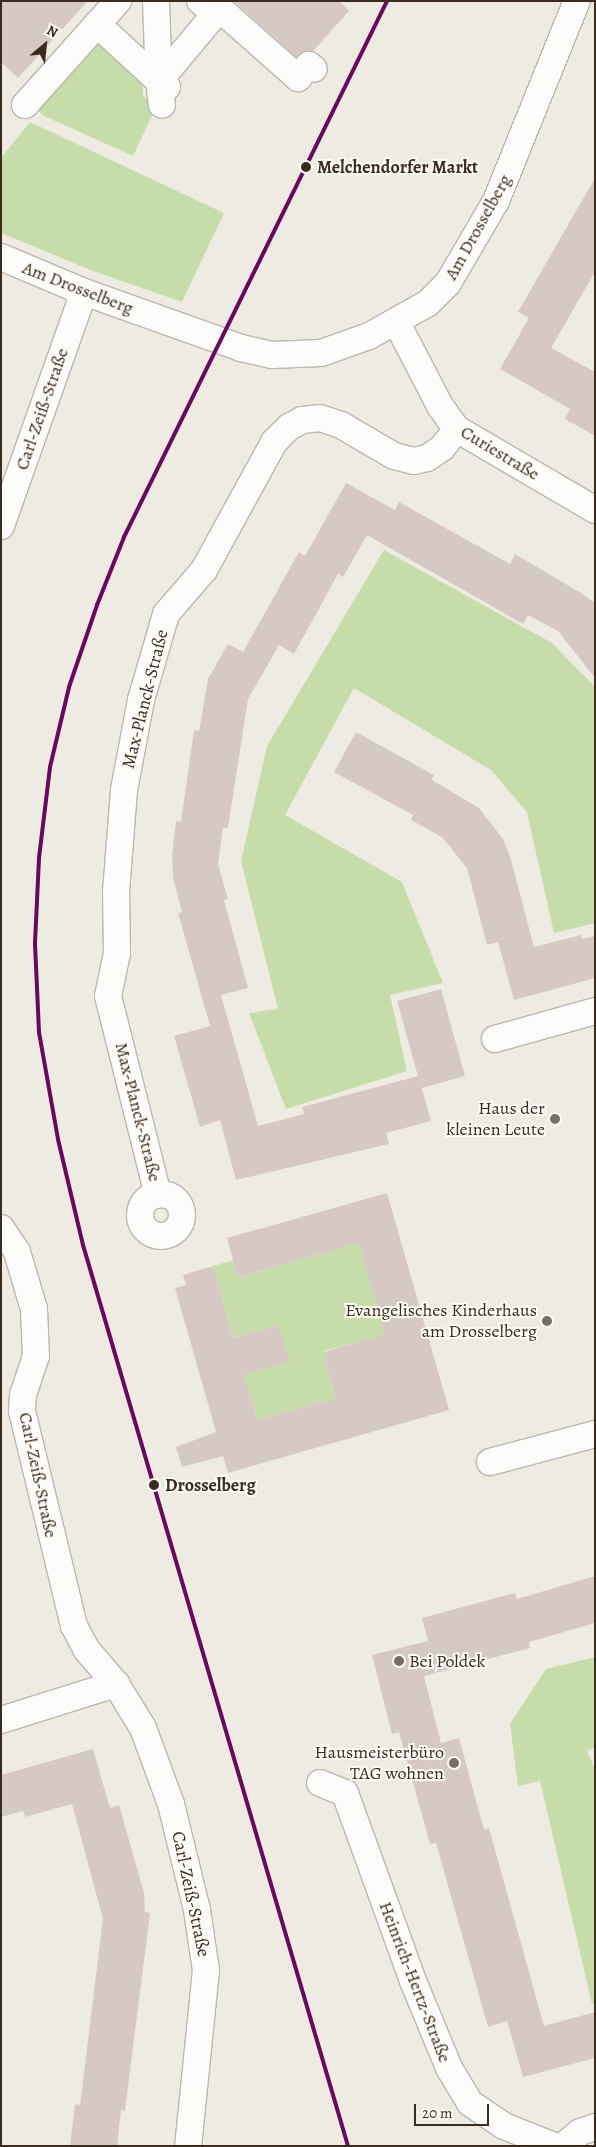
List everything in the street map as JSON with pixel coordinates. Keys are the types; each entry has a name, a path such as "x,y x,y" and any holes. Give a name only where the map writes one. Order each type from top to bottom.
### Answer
{"street":[{"path":"25,105 118,1"},
{"path":"156,1 166,93"},
{"name":"Am Drosselberg","path":"1,257 84,292 230,346 272,355 321,353 346,346 398,323 428,303 448,283 474,241 521,144 560,38 577,1"},
{"path":"166,93 207,8 219,8 298,78 309,65 314,69"},
{"path":"97,24 166,93"},
{"name":"Carl-Zeiß-Straße","path":"1,526 84,292"},
{"name":"Curiestraße","path":"398,323 435,398 456,430 595,510"},
{"name":"Max-Planck-Straße","path":"158,1194 108,996 117,953 116,892 124,790 141,700 166,614 204,570 274,442 289,427 302,420 320,418 341,425 394,456 414,461 427,458 442,448 456,430"},
{"path":"495,1039 595,1011"},
{"name":"Carl-Zeiß-Straße","path":"1,1228 17,1252 34,1309 36,1356 23,1394 22,1411 40,1497 74,1626 98,1667 116,1684 142,1728 171,1804 197,1910 206,1970 188,2146"},
{"path":"490,1462 595,1434"},
{"path":"1,1720 116,1684"},
{"name":"Heinrich-Hertz-Straße","path":"320,1783 345,1793 426,2014 449,2068 470,2102 504,2126 554,2146"},
{"path":"563,2146 580,2132 595,2127"}],"green space":[{"path":"98,31 143,78 143,96 157,105 133,156 44,116 32,105"},
{"path":"30,122 224,213 182,302 93,271 1,233 1,158"},
{"path":"384,550 552,643 595,687 595,923 554,933 527,812 491,770 354,688 285,815 402,882 443,983 390,995 407,1071 286,1109 249,1013 278,1009 241,861 267,746"},
{"path":"358,1238 399,1381 354,1343 323,1351 336,1398 257,1420 244,1374 279,1325 233,1338 213,1266 234,1260 239,1277 330,1251"},
{"path":"595,1657 595,1748 587,1750 595,1770 595,2003 592,2004 540,1781 518,1786 510,1724 546,1669"}],"building":[{"path":"1,1 88,1 18,78 1,62"},
{"path":"234,1 339,1 349,11 313,51 304,51 296,57"},
{"path":"595,178 595,272 551,348 595,372 595,436 565,419 570,409 500,369 529,318 518,312"},
{"path":"346,483 395,510 399,502 510,564 515,554 595,603 595,678 558,631 528,615 523,624 367,535 343,577 338,574 294,654 279,645 248,699 228,828 223,828 218,864 228,899 224,900 248,988 221,995 258,1126 304,1114 302,1107 418,1076 397,1001 441,989 465,1076 422,1088 420,1082 431,1121 386,1133 389,1144 236,1180 220,1120 200,1127 174,1036 210,1026 178,913 182,912 173,877 172,856 176,821 181,822 194,730 199,731 208,679 228,644 243,652 299,552 305,556"},
{"path":"356,732 434,775 432,780 479,808 503,839 510,856 534,947 581,935 582,939 595,936 595,978 514,1000 498,942 487,945 467,868 442,837 411,820 413,815 334,772"},
{"path":"387,1193 449,1410 228,1473 223,1456 182,1467 176,1447 216,1432 175,1288 186,1285 183,1275 213,1266 233,1338 279,1325 290,1361 244,1374 257,1420 336,1398 323,1352 385,1334 359,1243 238,1277 227,1238"},
{"path":"595,1576 595,1623 529,1642 530,1648 424,1676 441,1743 459,1738 484,1830 489,1828 544,2026 595,2012 595,2058 523,2077 507,2021 488,2027 436,1843 430,1844 399,1732 392,1734 372,1655 428,1641 422,1618 515,1593 517,1599"},
{"path":"93,1749 110,1808 119,1805 144,1893 145,1912 150,1913 125,2111 121,2110 117,2146 70,2146 75,2104 80,2105 103,1919 72,1804 25,1817 23,1811 1,1817 1,1775"}],"transit line":[{"path":"348,2146 83,1245 58,1139 39,1032 35,943 39,858 50,767 69,687 97,605 124,537 387,1"}],"place":[{"name":"Melchendorfer Markt","path":"306,167"},
{"name":"Haus der kleinen Leute","path":"555,1119"},
{"name":"Evangelisches Kinderhaus am Drosselberg","path":"547,1321"},
{"name":"Drosselberg","path":"154,1485"},
{"name":"Bei Poldek","path":"399,1661"},
{"name":"Hausmeisterbüro TAG wohnen","path":"454,1763"}]}
